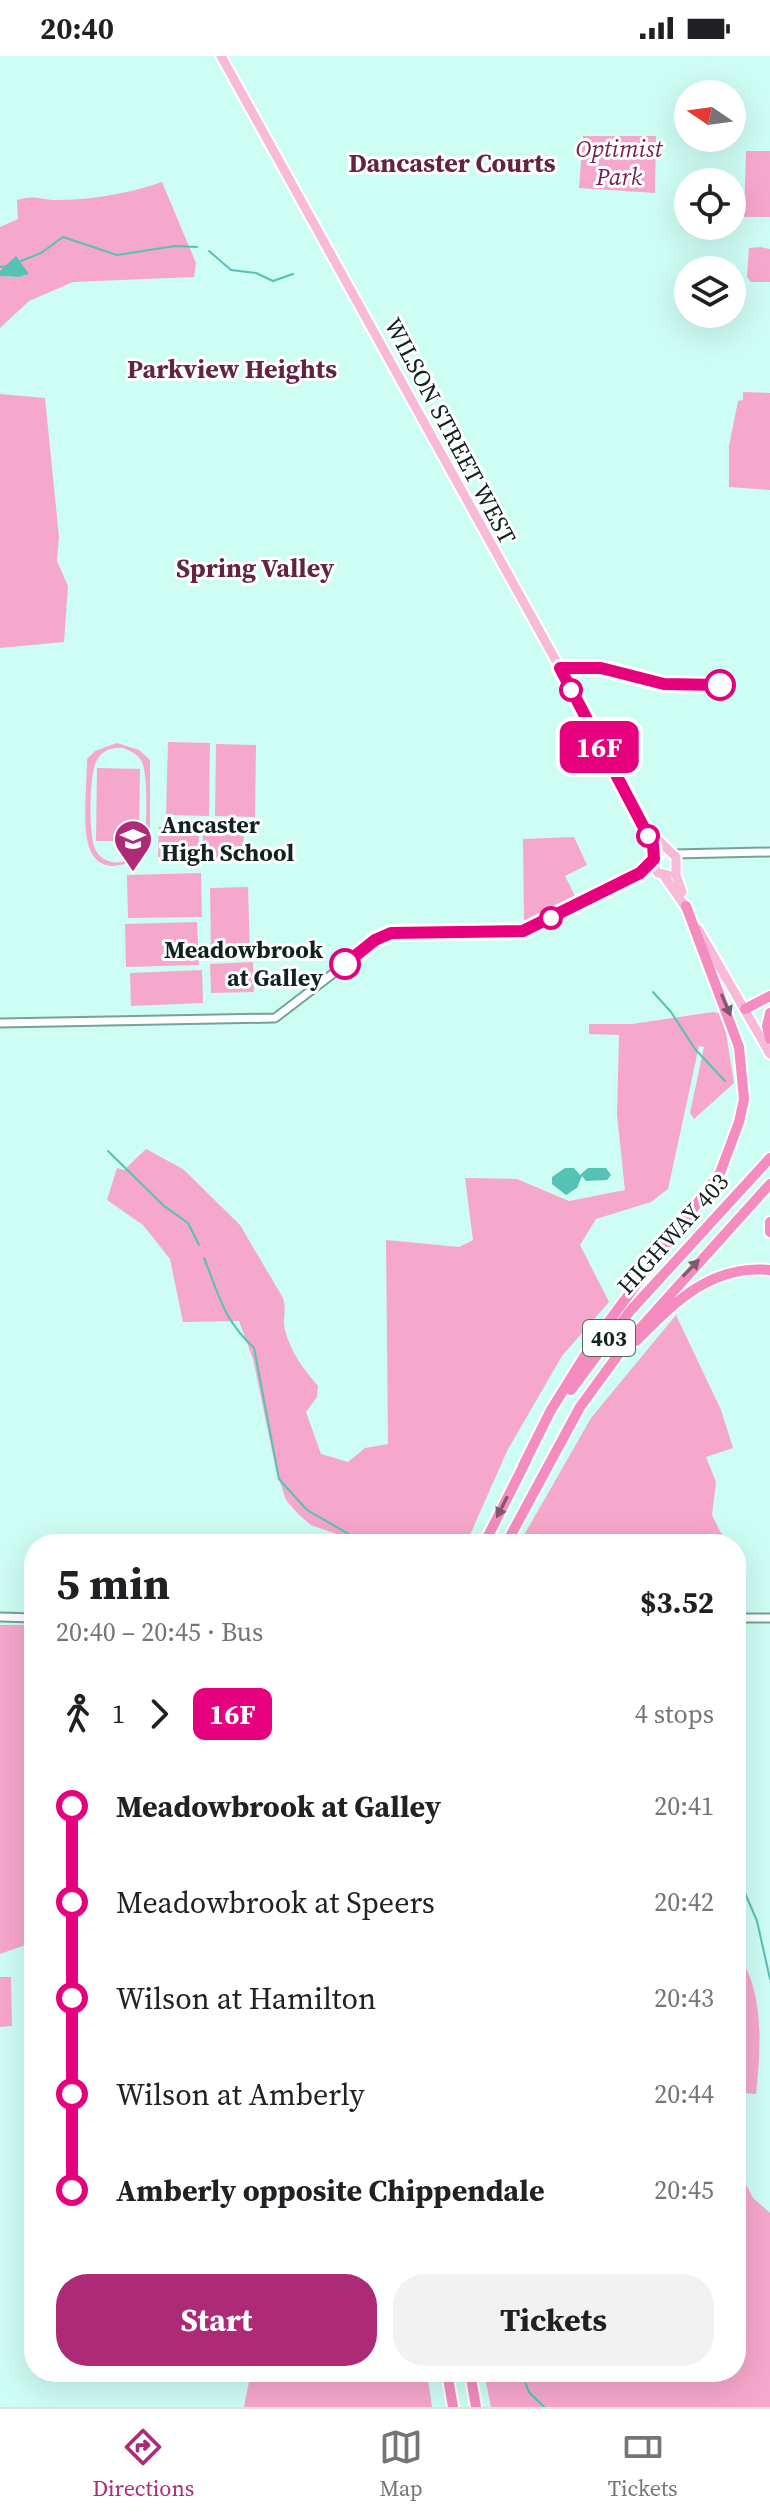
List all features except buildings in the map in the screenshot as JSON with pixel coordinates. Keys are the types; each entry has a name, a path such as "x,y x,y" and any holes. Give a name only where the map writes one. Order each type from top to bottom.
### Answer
{"highway":[{"path":"523,1466 551,1410 594,1341 720,1173 739,1122 744,1099 739,1047 686,906"},
{"path":"745,1009 770,996"},
{"path":"770,1013 767,1026 770,1039"},
{"path":"716,1215 770,1151"},
{"name":"HIGHWAY 403","path":"489,1534 523,1466 597,1353 716,1215 770,1158"},
{"name":"HIGHWAY 403","path":"511,1534 545,1466 580,1407 626,1344 770,1184"},
{"path":"770,1222 770,1232"},
{"path":"545,1466 633,1343 664,1313 706,1280 740,1270 770,1270"},
{"path":"449,2382 453,2407"},
{"path":"472,2382 476,2407"}],"main road":[{"name":"WILSON STREET WEST","path":"221,56 643,825 661,874"},
{"name":"WILSON STREET WEST","path":"643,825 671,853 677,866"},
{"path":"655,858 671,853"},
{"path":"686,906 677,883 677,866 661,874 686,906 770,1054"}],"street":[{"path":"671,853 770,852"},
{"path":"677,866 696,853"},
{"path":"0,1023 271,1019 285,1013 382,936 400,932 523,931 640,873 655,858"},
{"path":"640,873 661,874"},
{"path":"0,1617 24,1618"},
{"path":"746,1618 770,1618"}],"green space":[{"name":"Optimist Park","path":"583,136 656,136 655,193 579,188"},
{"path":"746,151 770,151 770,217 746,217"},
{"path":"162,182 196,263 194,277 73,282 29,301 0,328 0,276 29,274 7,266 0,271 0,227 18,219 17,200 95,197"},
{"path":"749,248 770,249 770,282 751,282 747,277"},
{"path":"743,392 770,393 770,490 729,487 729,446 738,401 743,400"},
{"path":"0,394 45,398 59,537 57,561 68,586 64,642 0,648"},
{"path":"168,742 210,743 209,816 166,815"},
{"path":"117,743 139,750 150,760 150,849 135,860 117,866 101,863 94,857 87,838 87,759 95,751","holes":["112,749 126,749 138,757 144,768 144,842 130,860 107,861 93,844 92,777 102,754"]},
{"path":"216,744 256,745 255,817 215,816"},
{"path":"97,768 140,769 139,841 96,841"},
{"path":"159,827 199,827 199,858 158,857"},
{"path":"203,827 244,828 243,858 203,858"},
{"path":"574,837 587,865 565,876 576,898 524,924 523,839"},
{"path":"201,873 202,917 128,918 127,875"},
{"path":"248,887 250,954 211,955 210,888"},
{"path":"197,922 199,965 126,967 125,924"},
{"path":"253,962 254,992 211,993 210,964"},
{"path":"202,970 203,1003 131,1006 130,973"},
{"path":"713,1012 723,1014 734,1083 694,1119 690,1113 704,1047 699,1046 668,1189 651,1202 596,1219 580,1245 609,1302 562,1356 507,1451 470,1534 337,1534 311,1525 286,1500 276,1470 253,1359 239,1321 183,1322 170,1259 143,1225 107,1200 117,1168 124,1170 146,1149 183,1169 240,1225 283,1298 284,1326 290,1345 318,1386 317,1397 306,1412 321,1454 348,1462 365,1448 388,1444 386,1240 459,1247 473,1240 465,1178 517,1179 569,1201 625,1190 617,1115 619,1035 589,1034 589,1024 632,1024"},
{"path":"676,1315 721,1410 733,1448 706,1457 716,1482 712,1515 722,1534 525,1534 591,1418"},
{"path":"0,1625 24,1625 24,1946 0,1954"},
{"path":"746,1969 752,1983 759,2020 756,2094 746,2093"},
{"path":"0,1977 11,1977 12,2026 0,2027"},
{"path":"746,2184 753,2198 770,2213 770,2407 491,2407 486,2382 746,2382"},
{"path":"249,2382 428,2382 432,2407 244,2407"}],"shaded area":[{"path":"16,256 29,274 0,276 0,271"},
{"path":"565,1168 574,1168 580,1175 588,1168 606,1168 611,1175 607,1180 586,1181 582,1176 577,1188 566,1195 552,1184 552,1177"}],"waterway":[{"path":"21,261 41,253 63,237 117,255 175,246 197,247"},
{"path":"209,251 231,270 256,273 273,281 293,274"},
{"path":"0,267 7,266"},
{"path":"653,992 671,1012 695,1049 725,1081"},
{"path":"108,1151 164,1206 188,1223 199,1245"},
{"path":"204,1258 229,1317 254,1348 279,1479 307,1510 349,1534"},
{"path":"746,1895 757,1921 770,1979"},
{"path":"525,2382 529,2392 544,2407"}],"bus line":[{"name":"16F","path":"345,964 375,940 391,933 528,929 640,873 654,859 653,845 560,668 601,668 664,684 720,685"}],"place":[{"name":"Ancaster High School","path":"133,873"},
{"name":"Meadowbrook at Galley","path":"345,964"}],"district":[{"name":"Dancaster Courts","path":"452,163"},
{"name":"Parkview Heights","path":"232,369"},
{"name":"Spring Valley","path":"255,568"}]}
